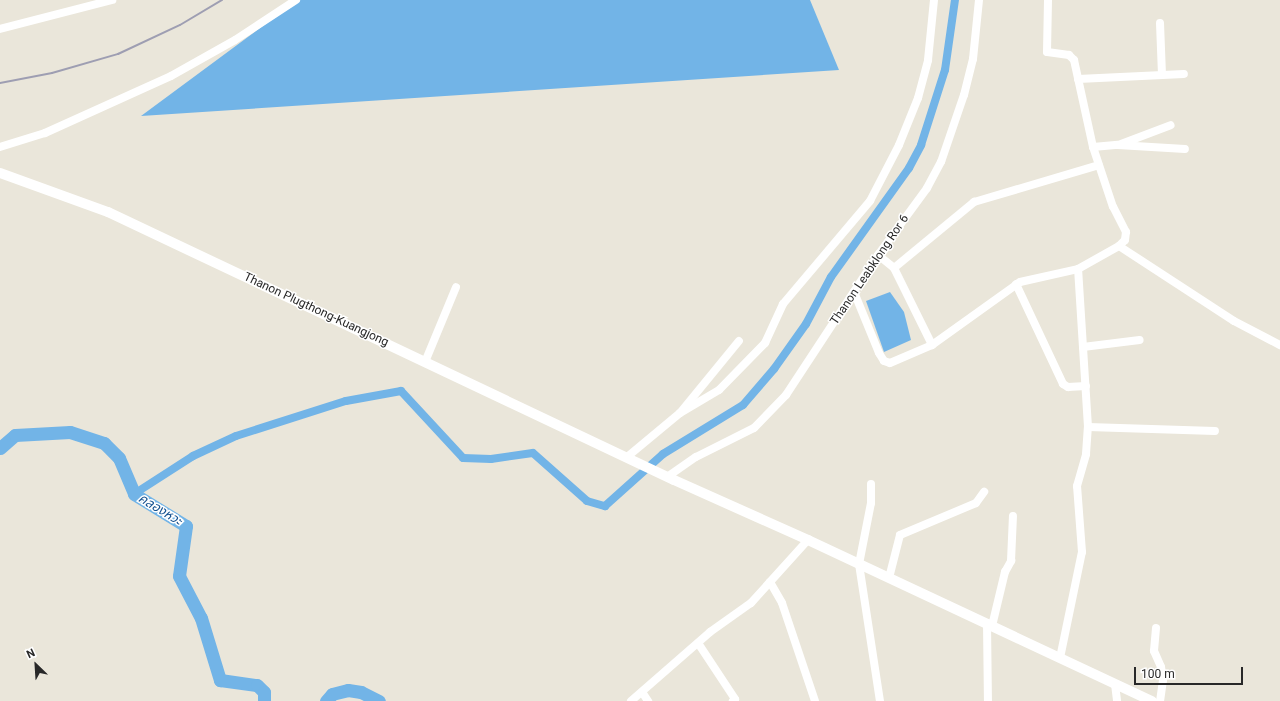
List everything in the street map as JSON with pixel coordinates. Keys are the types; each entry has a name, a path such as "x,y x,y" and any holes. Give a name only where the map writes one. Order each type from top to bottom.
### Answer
{"street":[{"path":"0,29 112,0"},
{"path":"0,147 45,133 171,76 235,40 296,0"},
{"path":"627,457 680,413 719,390 765,343 783,304 870,201 900,145 918,98 928,60 934,0"},
{"name":"Thanon Leabklong Ror 6","path":"667,477 696,457 754,428 786,395 878,255 927,188 941,162 969,80 976,38 979,0"},
{"path":"854,292 884,361 890,363 932,345 1016,284 1029,279 1078,269 1119,246 1126,238 1126,232 1113,207 1093,147 1078,79 1071,56 1047,52 1048,0"},
{"path":"1160,23 1162,74"},
{"path":"1078,79 1184,74"},
{"path":"1118,145 1171,125"},
{"path":"1093,147 1118,145 1185,149"},
{"path":"894,268 974,202 1099,165"},
{"name":"Thanon Plugthong-Kuangjong","path":"0,172 108,212 667,477 990,624 1152,701"},
{"path":"1119,246 1234,321 1280,345"},
{"path":"878,255 894,268 932,345"},
{"path":"1060,658 1082,555 1077,486 1086,454 1088,427 1078,269"},
{"path":"1016,284 1063,384 1071,387 1086,386"},
{"path":"425,362 456,287"},
{"path":"1083,347 1140,340"},
{"path":"680,413 739,341"},
{"path":"1088,427 1215,431"},
{"path":"871,484 871,502 859,564 880,701"},
{"path":"889,578 900,535 976,503 984,492"},
{"path":"988,701 990,624 1005,572 1011,561 1013,516"},
{"path":"631,701 698,643 745,607 808,540"},
{"path":"770,582 782,604 815,701"},
{"path":"1156,628 1154,651 1161,667 1163,680 1160,701"},
{"path":"698,643 735,699 733,701"},
{"path":"1115,684 1116,701"},
{"path":"642,692 648,701"}],"water":[{"path":"298,0 810,0 839,70 141,116"},
{"path":"890,292 904,312 911,340 884,352 866,301"}],"waterway":[{"path":"134,494 193,456 236,436 346,401 401,391 463,458 491,459 533,453 587,501 605,506 663,454 743,405 774,369 806,324 831,277 909,168 921,145 945,70 955,0"},
{"name":"คลองหวะ","path":"0,448 15,435 70,432 104,443 119,458 134,494 186,526 179,576 201,618 220,680 257,685 264,692 264,701"},
{"name":"คลองหวะ","path":"326,701 332,694 348,690 361,692 379,701"}],"railway":[{"path":"0,83 52,73 118,54 180,25 222,0"}]}
